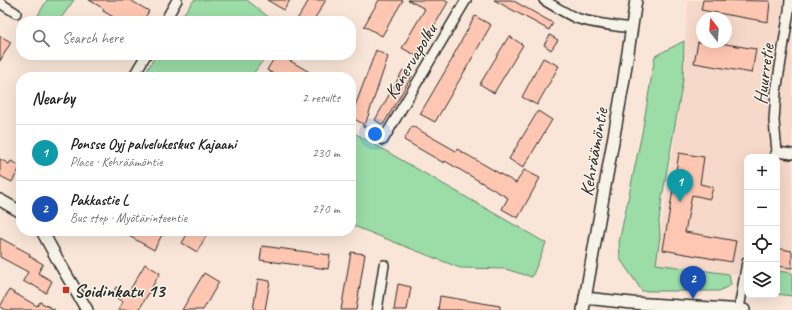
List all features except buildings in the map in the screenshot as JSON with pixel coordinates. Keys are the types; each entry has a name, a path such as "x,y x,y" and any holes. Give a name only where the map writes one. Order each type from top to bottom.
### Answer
{"street":[{"path":"168,16 177,0"},
{"name":"Kanervapolku","path":"383,140 466,0"},
{"path":"544,0 578,18 591,22 631,28"},
{"name":"Kehräämöntie","path":"584,310 622,93 636,0"},
{"name":"Huurretie","path":"775,154 774,121 776,92 791,11 790,0"},
{"path":"0,3 16,13"},
{"path":"136,72 143,60"},
{"path":"780,155 792,154"},
{"path":"0,200 16,209"},
{"path":"45,236 87,310"},
{"path":"377,310 384,265"},
{"path":"586,298 632,303 742,310 744,291"}],"shaded area":[{"path":"688,0 783,0 782,16 792,16 792,282 780,280 780,154 744,154 744,276 656,265 683,80"}],"green space":[{"path":"47,0 74,0 63,16 38,15"},
{"path":"194,0 247,0 267,16 182,16"},
{"path":"684,41 683,80 662,198 659,221 660,236 656,264 729,274 731,285 719,291 642,291 620,259 619,242 642,133 655,56"},
{"path":"153,60 263,60 254,72 146,72"},
{"path":"356,134 546,243 532,277 505,269 460,268 356,227"},
{"path":"780,271 792,273 792,296 780,294"}],"place":[{"name":"Ponsse Oyj palvelukeskus Kajaani","path":"680,202"},
{"name":"Soidinkatu 13","path":"66,290"},
{"name":"Pakkastie L","path":"693,299"}]}
